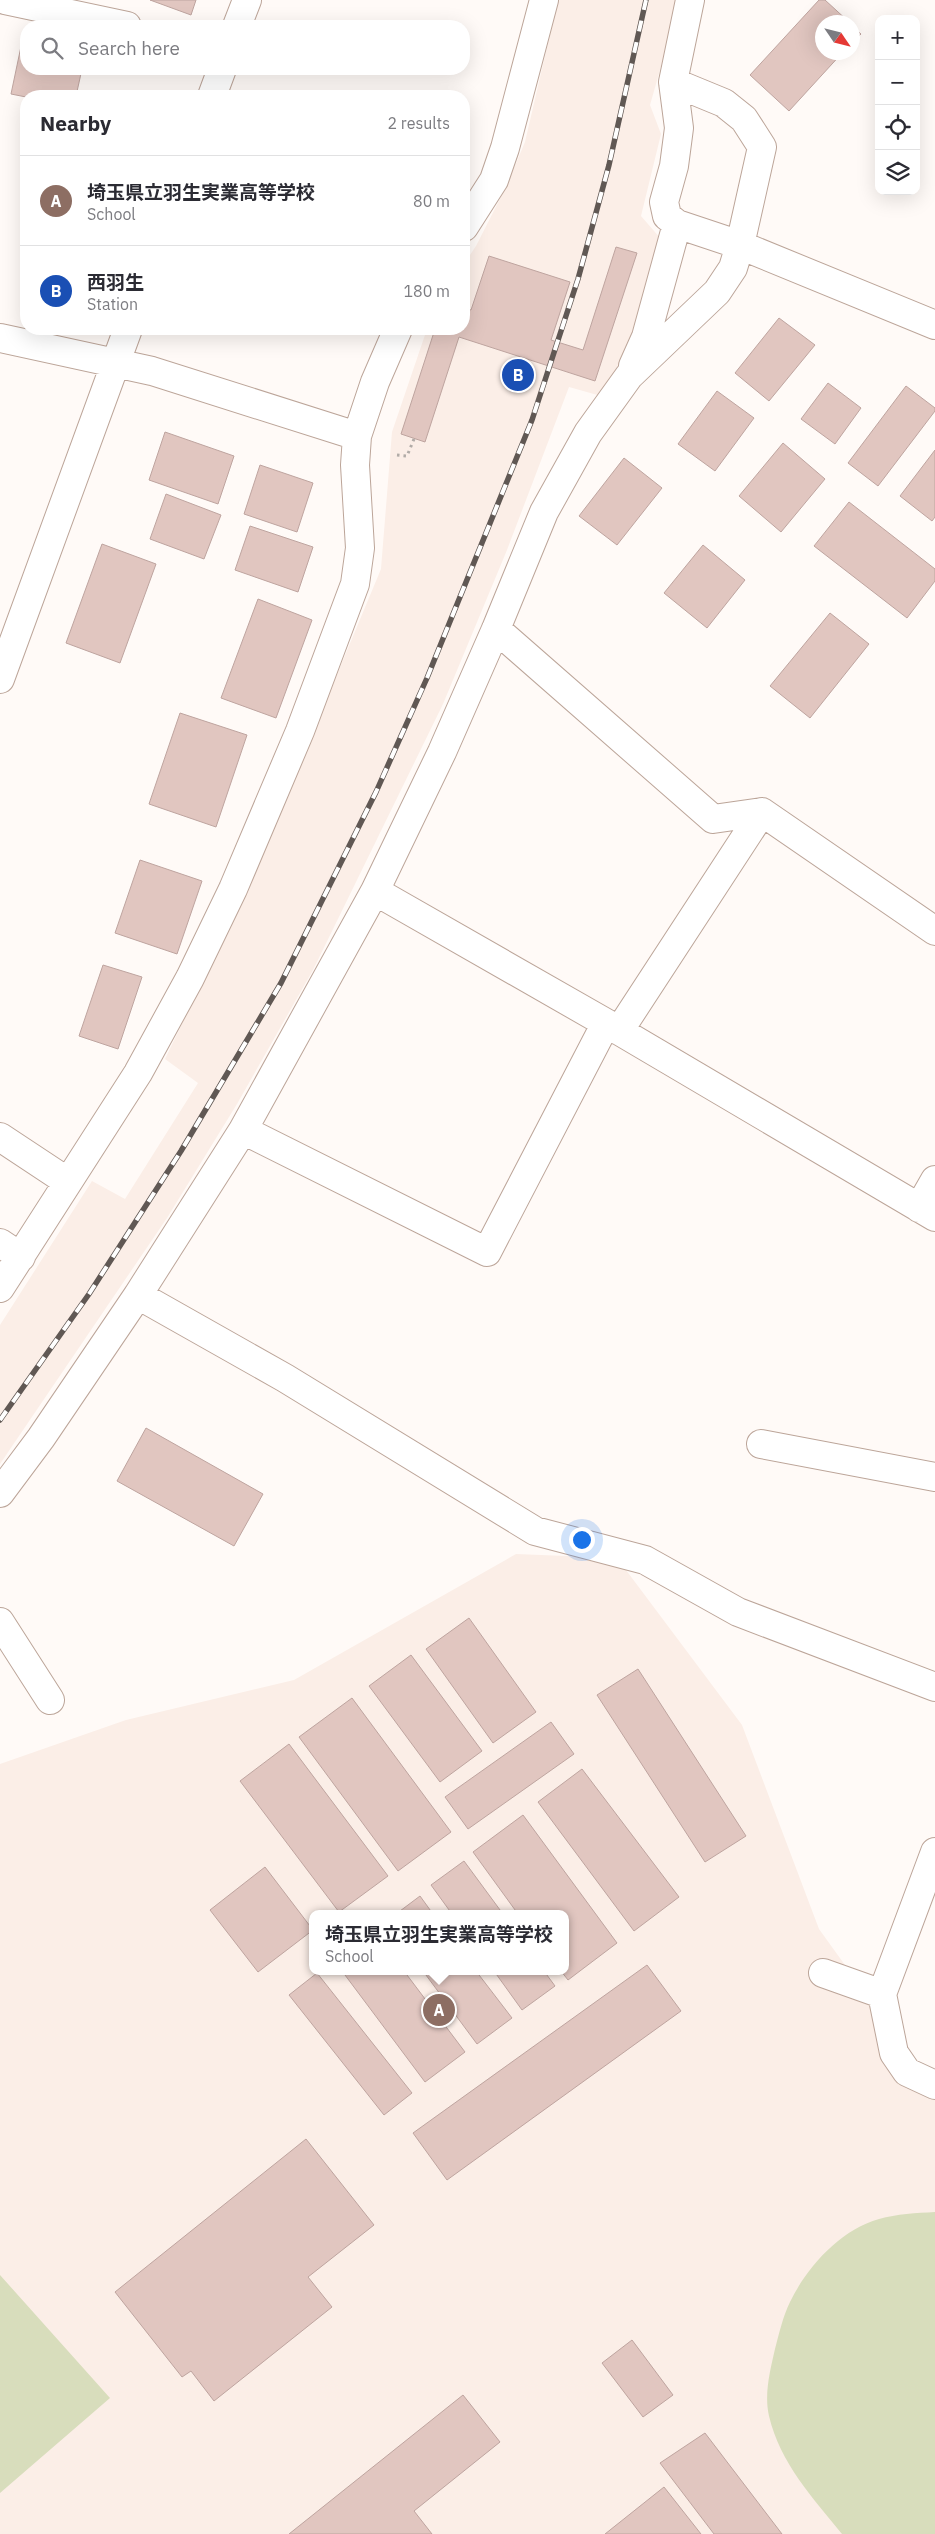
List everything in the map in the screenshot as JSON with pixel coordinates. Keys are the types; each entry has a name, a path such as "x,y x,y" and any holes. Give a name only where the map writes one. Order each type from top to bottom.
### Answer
{"street":[{"path":"5,0 99,20"},
{"path":"239,20 247,0"},
{"path":"470,218 494,180 505,148 544,0"},
{"path":"690,0 673,82 679,128 674,166 664,202 667,216 677,224 740,245 935,325"},
{"path":"214,90 220,75"},
{"path":"0,1493 41,1438 138,1295 243,1130 375,892 442,752 496,629 544,512 588,434 629,376 717,292 733,268 762,147 744,119 724,103 673,82"},
{"path":"629,376 646,337 677,224"},
{"path":"0,679 126,335"},
{"path":"0,1288 11,1250 68,1182 138,1073 190,978 233,889 304,722 355,584 360,548 356,436 375,382 395,335"},
{"path":"0,338 152,371 356,436"},
{"path":"496,629 713,819 762,812 935,931"},
{"path":"243,1130 487,1252 613,1027 762,812"},
{"path":"375,892 613,1027 927,1212 935,1180"},
{"path":"0,1137 68,1182"},
{"path":"138,1295 285,1378 535,1531 645,1560 738,1612 935,1687"},
{"path":"762,1444 935,1477"},
{"path":"0,1622 50,1700"},
{"path":"935,1852 882,1994 894,2053 907,2072 935,2085"},
{"path":"823,1973 882,1994"}],"path":[{"path":"397,455 407,456 414,439"}],"shaded area":[{"path":"558,0 676,0 666,49 650,105 661,134 641,216 661,239 626,352 601,396 569,387 507,550 443,704 313,970 237,1104 167,1218 0,1464 0,1325 92,1181 125,1199 198,1083 165,1059 251,881 381,569 392,432 425,335 470,335 470,255 507,185 525,142"},
{"path":"516,1554 617,1558 742,1725 819,1929 935,2090 935,2534 0,2534 0,1764 126,1720 294,1680"}],"green space":[{"path":"935,2212 935,2534 842,2534 809,2493 789,2464 774,2433 769,2416 768,2382 781,2325 797,2289 815,2263 838,2241 865,2224 879,2219 914,2213"},
{"path":"0,2275 110,2398 0,2493"}],"building":[{"path":"150,0 196,0 191,15"},
{"path":"819,0 825,0 841,15 815,15 815,60 836,60 789,111 750,75"},
{"path":"20,51 20,75 81,75 77,90 20,90 20,96 11,94"},
{"path":"616,247 637,253 595,381 459,337 425,442 401,434 433,335 470,335 470,310 489,256 570,282 551,340 583,350"},
{"path":"779,318 815,345 769,401 735,373"},
{"path":"828,383 861,408 835,444 801,419"},
{"path":"906,386 935,408 935,411 878,486 848,463"},
{"path":"717,391 754,418 715,471 678,444"},
{"path":"165,432 234,456 218,504 149,480"},
{"path":"783,443 825,479 781,532 739,496"},
{"path":"935,450 935,517 932,521 900,496"},
{"path":"624,458 662,488 617,545 579,516"},
{"path":"260,465 313,483 297,532 244,514"},
{"path":"166,494 221,515 204,559 150,539"},
{"path":"849,502 935,569 935,581 907,618 814,546"},
{"path":"250,526 313,547 298,592 235,570"},
{"path":"102,544 156,564 120,663 66,643"},
{"path":"703,545 745,580 707,628 664,593"},
{"path":"258,599 312,620 276,718 221,698"},
{"path":"830,613 869,644 810,718 770,686"},
{"path":"180,713 247,735 216,827 149,804"},
{"path":"140,860 202,881 177,954 115,933"},
{"path":"103,965 142,977 118,1049 79,1036"},
{"path":"146,1428 263,1494 234,1546 117,1481"},
{"path":"469,1618 536,1712 493,1743 426,1649"},
{"path":"411,1655 482,1751 440,1782 369,1686"},
{"path":"638,1669 746,1836 705,1862 597,1695"},
{"path":"352,1698 451,1832 398,1871 299,1737"},
{"path":"551,1722 574,1754 468,1829 445,1797"},
{"path":"289,1744 388,1876 342,1910 337,1910 240,1781"},
{"path":"582,1769 679,1897 634,1931 538,1802"},
{"path":"523,1815 617,1943 568,1980 564,1975 569,1975 569,1910 515,1910 473,1852"},
{"path":"464,1861 500,1910 449,1910 431,1885"},
{"path":"265,1867 309,1925 309,1933 258,1972 210,1910"},
{"path":"420,1896 430,1910 401,1910"},
{"path":"647,1965 681,2011 447,2180 413,2133"},
{"path":"314,1975 319,1975 412,2093 384,2115 289,1995"},
{"path":"345,1975 407,1975 465,2052 425,2082"},
{"path":"426,1975 479,1975 512,2018 477,2044"},
{"path":"497,1975 547,1975 555,1986 522,2010"},
{"path":"306,2139 374,2225 308,2277 332,2307 214,2401 191,2371 182,2377 115,2292"},
{"path":"632,2340 673,2395 643,2417 602,2363"},
{"path":"463,2395 500,2442 414,2511 432,2534 289,2534"},
{"path":"705,2433 782,2534 714,2534 660,2463"},
{"path":"664,2487 701,2534 605,2534"}],"railway":[{"path":"0,1420 89,1294 181,1151 281,983 376,792 427,678 532,420 578,279 609,165 646,0"}],"place":[{"name":"西羽生","path":"518,375"},
{"name":"埼玉県立羽生実業高等学校","path":"439,2010"}]}
